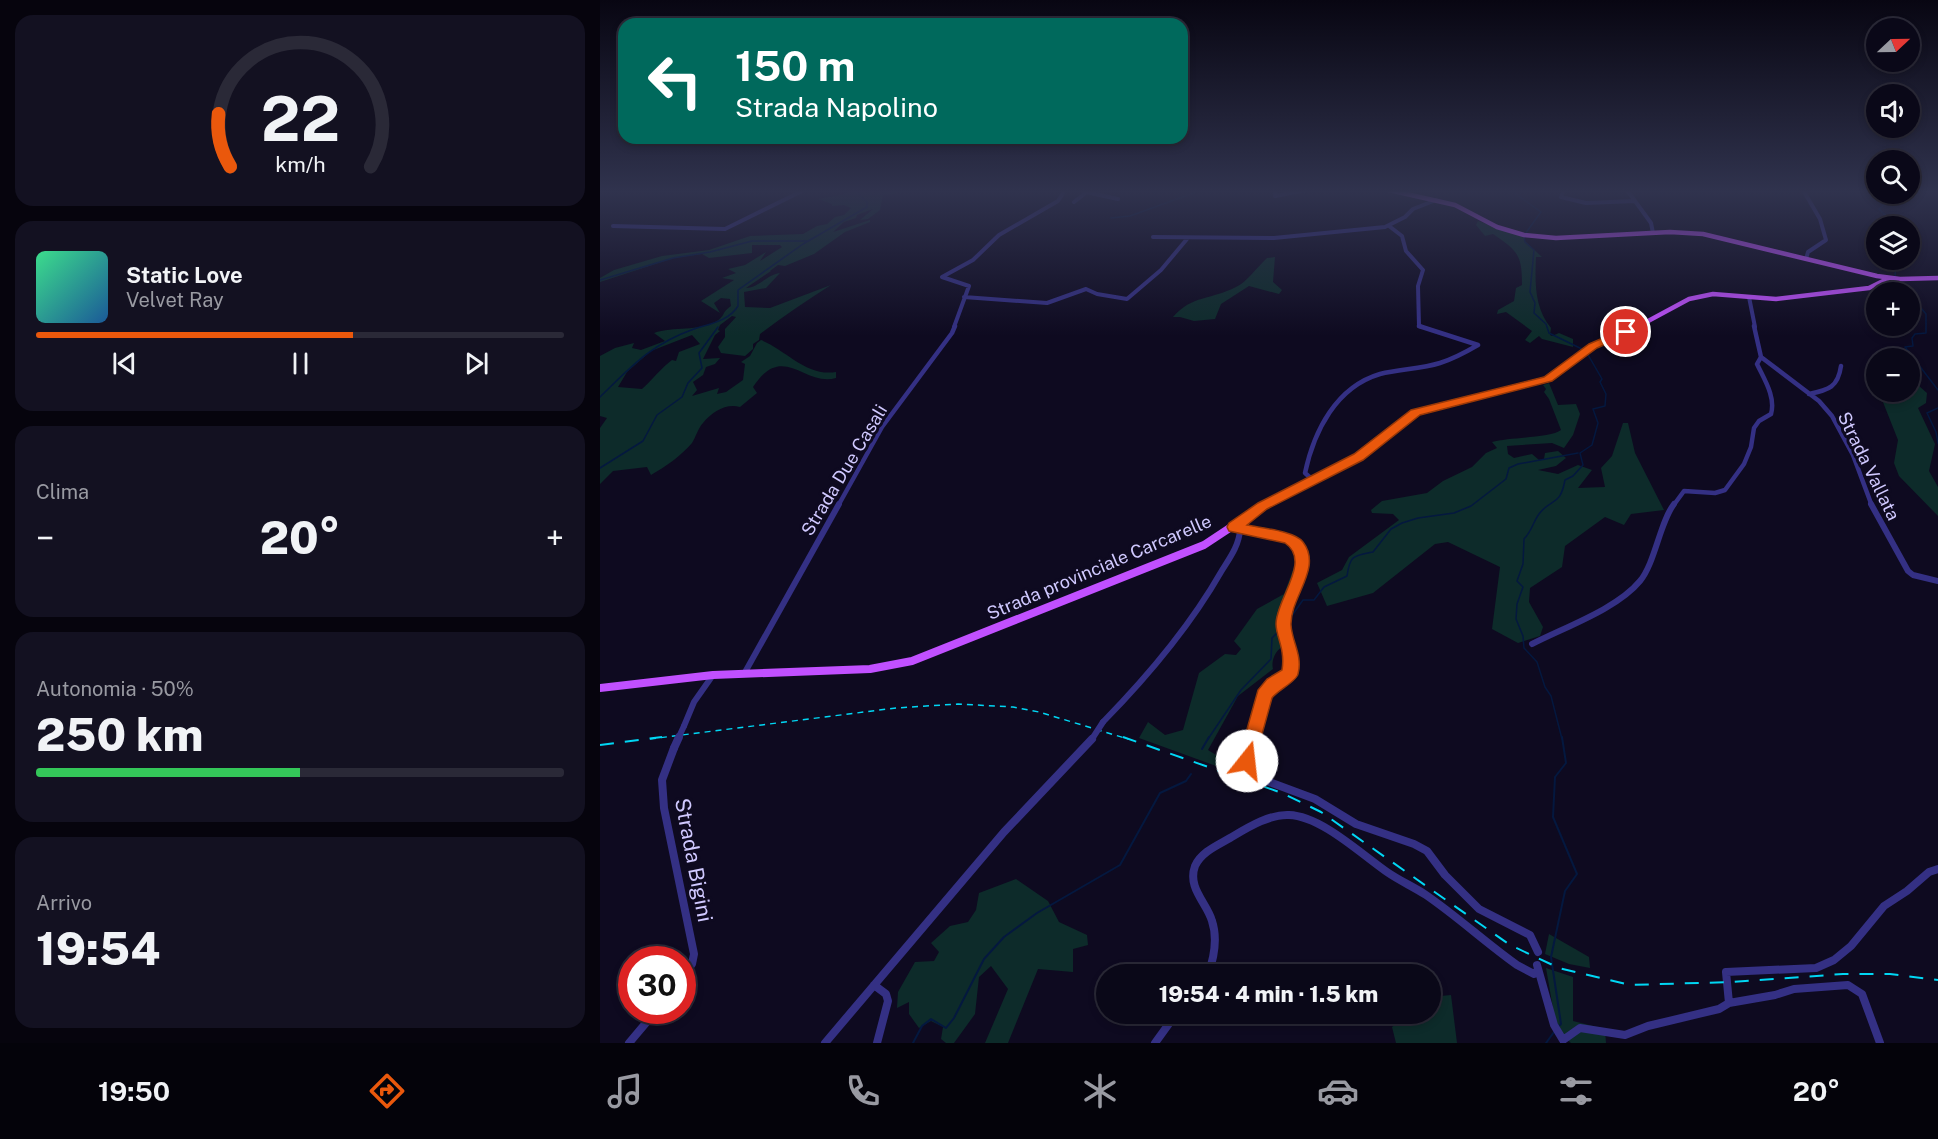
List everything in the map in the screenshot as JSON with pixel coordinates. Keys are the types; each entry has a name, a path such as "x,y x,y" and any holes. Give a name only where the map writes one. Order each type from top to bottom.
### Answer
{"main road":[{"path":"1726,239 1859,273 1877,281"},
{"name":"Strada provinciale Carcarelle","path":"600,688 713,675 870,669 912,661 1193,550 1237,528 1262,506 1358,457 1416,412 1548,379 1587,350 1698,296 1713,294 1781,299 1869,288 1877,281 1938,278"}],"street":[{"path":"995,239 973,260 942,277 967,284 969,288 964,297 1047,303 1086,289 1097,294 1127,299 1161,270 1188,239"},
{"path":"1314,481 1305,472 1316,435 1338,402 1371,377 1441,362 1478,345 1419,326 1418,286 1423,270 1406,251 1403,239"},
{"path":"1806,259 1808,252 1826,239"},
{"name":"Strada Due Casali","path":"744,674 882,427 952,333 964,297"},
{"path":"1532,644 1615,602 1641,580 1665,525 1669,510 1684,491 1715,493 1725,490 1744,464 1751,447 1754,428 1759,421 1771,414 1773,407 1757,364 1761,357 1756,325 1750,313 1749,297"},
{"name":"Strada Vallata","path":"1761,357 1819,401 1838,424 1865,483 1869,501 1908,571 1914,575 1938,581"},
{"path":"1809,394 1835,387 1839,382 1841,366"},
{"path":"825,1043 1010,825 1092,739 1103,722 1153,670 1212,590 1240,541 1237,528 1289,539 1298,544 1304,560 1302,570 1290,595 1283,624 1291,654 1290,674 1273,684 1264,695 1249,748 1247,761 1250,770 1256,777 1315,799 1356,824 1414,844 1426,851 1445,875 1479,909 1530,935 1538,952"},
{"name":"Strada Bigini","path":"692,946 664,808 662,780 694,702 713,675"},
{"path":"1211,964 1214,953 1214,933 1211,918 1196,894 1193,879 1196,865 1212,849 1239,831 1288,814 1300,817 1329,831 1387,873 1427,896 1517,965 1534,974 1537,968 1559,1035 1580,1028 1625,1035 1648,1026 1719,1009 1729,1003 1775,995 1794,989 1848,985 1862,994 1880,1043"},
{"path":"1729,1003 1726,972 1816,968 1834,960 1851,946 1884,906 1907,891 1929,872 1938,870"},
{"path":"874,986 886,994 888,1001 877,1043"},
{"path":"629,1043 645,1024"},
{"path":"1155,1043 1169,1024"}],"green space":[{"path":"742,239 836,239 814,254 785,266 778,265 746,288 755,286 780,273 766,288 744,292 745,307 770,308 831,285 760,334 759,340 753,344 753,349 745,356 721,353 718,347 725,337 725,329 736,317 732,316 720,325 718,330 720,331 715,335 703,359 720,358 715,364 706,367 703,375 693,382 697,390 692,396 719,388 717,394 726,392 743,380 745,364 741,362 750,356 761,340 806,367 816,371 836,372 836,378 824,379 784,366 774,367 764,374 753,387 757,393 740,407 725,407 711,415 701,425 688,448 662,468 651,475 647,467 613,471 600,484 600,428 607,418 600,416 600,356 615,348 634,343 632,348 641,350 665,341 654,333 702,327 717,321 731,306 730,299 721,298 714,303 720,313 701,301 734,280 722,278 736,273 728,269 745,265 766,252 760,261 782,247 780,245 752,245 752,253 709,258 702,254 674,258 600,282 600,278 614,270 662,256 709,250","holes":["692,335 700,344 679,352 676,361 672,360 668,363 642,389 618,387 627,372 651,351"]},
{"path":"1499,239 1524,239 1542,257 1536,257 1537,294 1541,312 1551,328 1550,335 1559,333 1573,339 1573,347 1542,339 1539,336 1530,343 1525,340 1532,331 1506,312 1497,314 1498,310 1514,301 1516,288 1522,285 1519,260 1508,245"},
{"path":"1275,257 1273,282 1282,290 1279,294 1249,286 1221,304 1215,319 1194,321 1173,317 1195,301 1240,285 1267,258"},
{"path":"1549,383 1558,405 1576,404 1580,414 1573,435 1564,448 1552,443 1507,446 1508,454 1514,458 1532,454 1539,460 1544,459 1545,453 1558,451 1566,458 1556,466 1538,470 1558,474 1578,465 1592,470 1578,488 1605,487 1601,468 1612,456 1623,423 1628,423 1635,453 1664,510 1631,514 1624,525 1605,517 1565,546 1562,567 1530,588 1529,602 1543,627 1540,636 1518,643 1492,629 1500,567 1448,542 1435,544 1373,593 1327,606 1317,583 1342,570 1349,557 1399,520 1393,514 1372,513 1371,510 1382,501 1427,493 1443,481 1472,467 1486,453 1497,448 1492,442 1549,435 1561,430 1544,392 1546,389 1543,385"},
{"path":"1920,387 1927,393 1926,403 1918,408 1935,444 1929,471 1938,487 1938,516 1899,476 1894,463 1898,440 1883,402 1920,402"},
{"path":"1302,558 1285,606 1281,626 1282,647 1274,656 1273,669 1238,696 1208,750 1240,770 1250,772 1252,779 1139,738 1148,722 1165,735 1183,730 1199,673 1225,654 1236,655 1241,649 1234,641 1257,609 1284,594 1297,559"},
{"path":"1016,879 1048,901 1059,922 1087,935 1088,945 1073,949 1073,972 1038,969 1008,1043 985,1043 1008,989 991,966 979,977 975,1014 954,1043 946,1043 941,1039 943,1027 931,1021 919,1028 909,1014 909,1002 897,1008 898,992 915,962 934,961 939,952 931,943 950,926 968,922 976,910 979,893"},
{"path":"1549,934 1589,957 1590,968 1569,964 1545,954"},
{"path":"1546,968 1573,977 1573,1021 1605,1029 1606,1043 1571,1043 1561,1034 1554,1014"},
{"path":"1451,995 1457,1043 1396,1043 1392,1027 1396,1024 1441,1024 1441,996"}],"waterway":[{"path":"808,241 812,239"},
{"path":"1524,239 1534,250 1530,292 1535,303 1534,313 1546,324 1549,333 1584,350"},
{"path":"600,280 673,258 710,252 752,241 808,241"},
{"path":"600,397 642,357 654,349 679,335 729,315 738,306 738,290 808,241"},
{"path":"1895,270 1895,278"},
{"path":"1920,307 1926,314 1926,333 1920,334"},
{"path":"600,468 643,441 657,415 682,397 688,383 702,368 699,353 718,327"},
{"path":"1914,336 1913,346 1905,347 1938,390"},
{"path":"1562,739 1551,696 1545,687 1537,662 1524,648 1523,636 1516,619 1517,604 1523,587 1517,581 1523,564 1524,539 1539,514 1561,494 1565,480 1573,476 1583,465 1580,453 1592,445 1598,423 1593,409 1605,406 1606,394 1600,382 1602,379 1587,353"},
{"path":"1938,408 1927,413 1936,432 1938,443"},
{"path":"1286,624 1303,600 1314,600 1324,587 1347,576 1351,560 1361,554 1373,552 1391,529 1418,518 1454,513 1471,506 1506,479 1509,468 1518,464 1578,453"},
{"path":"1208,739 1241,690 1271,659 1272,638 1280,630"},
{"path":"1202,749 1209,737"},
{"path":"1559,1026 1561,1024 1551,957 1565,891 1577,874 1553,817 1555,777 1566,763 1562,737"},
{"path":"913,1043 922,1026 931,1019 946,1028 954,1018 984,959 1004,937 1037,913 1120,865 1160,793 1186,781 1191,774"},
{"path":"1546,1043 1554,1032"}],"railway":[{"path":"650,739 896,708 958,704 1013,707 1039,712 1128,739"},
{"path":"600,745 662,737"},
{"path":"1123,737 1282,793 1321,812 1510,945 1559,968 1630,985 1731,982 1843,974 1890,974 1938,980"}],"route":[{"path":"1247,761 1264,695 1273,684 1290,674 1291,654 1283,624 1290,595 1302,570 1304,560 1298,544 1289,539 1277,534 1240,530 1234,527 1262,506 1358,457 1416,412 1548,379 1558,374 1593,346 1626,332"}]}
